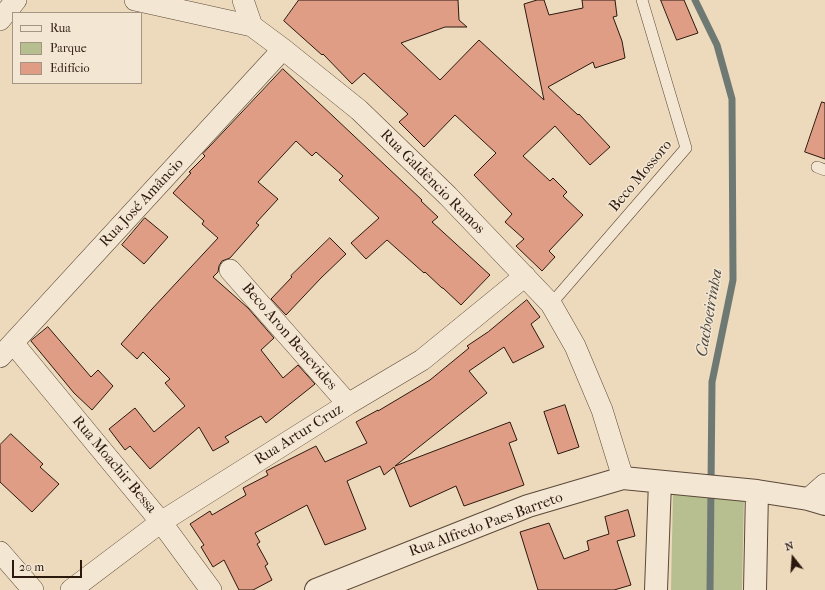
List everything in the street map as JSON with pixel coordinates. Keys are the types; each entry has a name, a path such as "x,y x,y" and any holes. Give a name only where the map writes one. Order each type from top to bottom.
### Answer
{"street":[{"path":"0,20 16,0"},
{"name":"Rua Galdêncio Ramos","path":"135,0 252,26 284,49 359,110 448,196 550,304 575,346 584,367 602,410 623,478"},
{"path":"243,0 252,26"},
{"name":"Rua José Amâncio","path":"6,350 284,49"},
{"name":"Beco Aron Benevides","path":"230,270 348,404"},
{"name":"Rua Artur Cruz","path":"71,590 161,522 348,404 422,360 525,276"},
{"name":"Rua Moachir Bessa","path":"6,350 161,522 211,590"},
{"name":"Rua Alfredo Paes Barreto","path":"316,590 528,506 623,478 757,491 817,502"},
{"path":"656,590 667,483"},
{"path":"817,502 825,484"},
{"path":"755,590 757,491"},
{"path":"0,552 33,590"}],"lane":[{"name":"Beco Mossoro","path":"550,304 686,148 642,0"}],"green space":[{"path":"673,492 744,497 742,590 671,590"}],"building":[{"path":"299,0 458,0 459,20 467,27 445,27 401,43 440,80 479,40 544,100 524,4 537,0 544,0 549,15 583,8 582,0 615,0 617,16 613,17 622,41 625,58 595,68 593,62 548,87 578,115 579,114 610,147 590,165 555,126 523,156 550,181 553,178 567,192 563,196 583,215 549,251 555,257 542,271 516,246 524,239 505,222 512,214 474,175 496,153 455,115 424,147 399,122 408,114 364,73 352,84 323,54 322,55 284,21"},
{"path":"661,0 684,0 698,33 677,40"},
{"path":"283,69 422,200 421,201 438,217 432,222 490,275 461,305 387,240 366,259 351,243 379,218 339,180 343,176 316,152 312,156 296,141 258,182 278,199 256,223 259,225 230,258 222,261 218,272 213,277 248,308 274,338 261,350 283,378 298,365 315,384 266,423 261,416 225,437 229,442 213,451 199,427 150,469 130,446 125,450 109,429 135,408 154,432 185,406 165,383 170,379 143,352 137,359 121,344 218,238 202,224 204,221 173,193 191,173 189,172 205,156 203,154"},
{"path":"822,102 825,103 825,159 805,152"},
{"path":"145,218 168,237 144,264 122,245"},
{"path":"330,238 346,254 286,315 271,299 292,277 291,276"},
{"path":"527,300 540,317 531,324 544,347 513,363 504,347 469,371 487,393 395,466 510,422 517,440 509,443 524,485 464,506 456,486 410,507 394,467 384,475 380,466 347,481 366,529 325,545 307,505 255,533 260,542 257,544 268,564 265,566 272,580 253,590 239,590 224,560 213,567 201,547 204,545 190,524 210,511 212,515 246,495 243,488 268,475 266,471 316,446 325,462 367,443 356,422 378,411 430,380 469,348 467,346 488,332"},
{"path":"48,327 91,377 98,370 113,386 92,410 74,393 31,341"},
{"path":"565,405 579,447 558,454 544,412"},
{"path":"11,434 43,464 40,467 59,484 32,512 0,482 0,445"},
{"path":"628,510 635,536 617,541 631,585 614,590 538,590 520,532 549,523 564,559 589,550 587,541 609,534 605,517"}],"waterway":[{"name":"Cachoeirinha","path":"695,0 717,45 732,99 733,280 712,382 710,590"}]}
